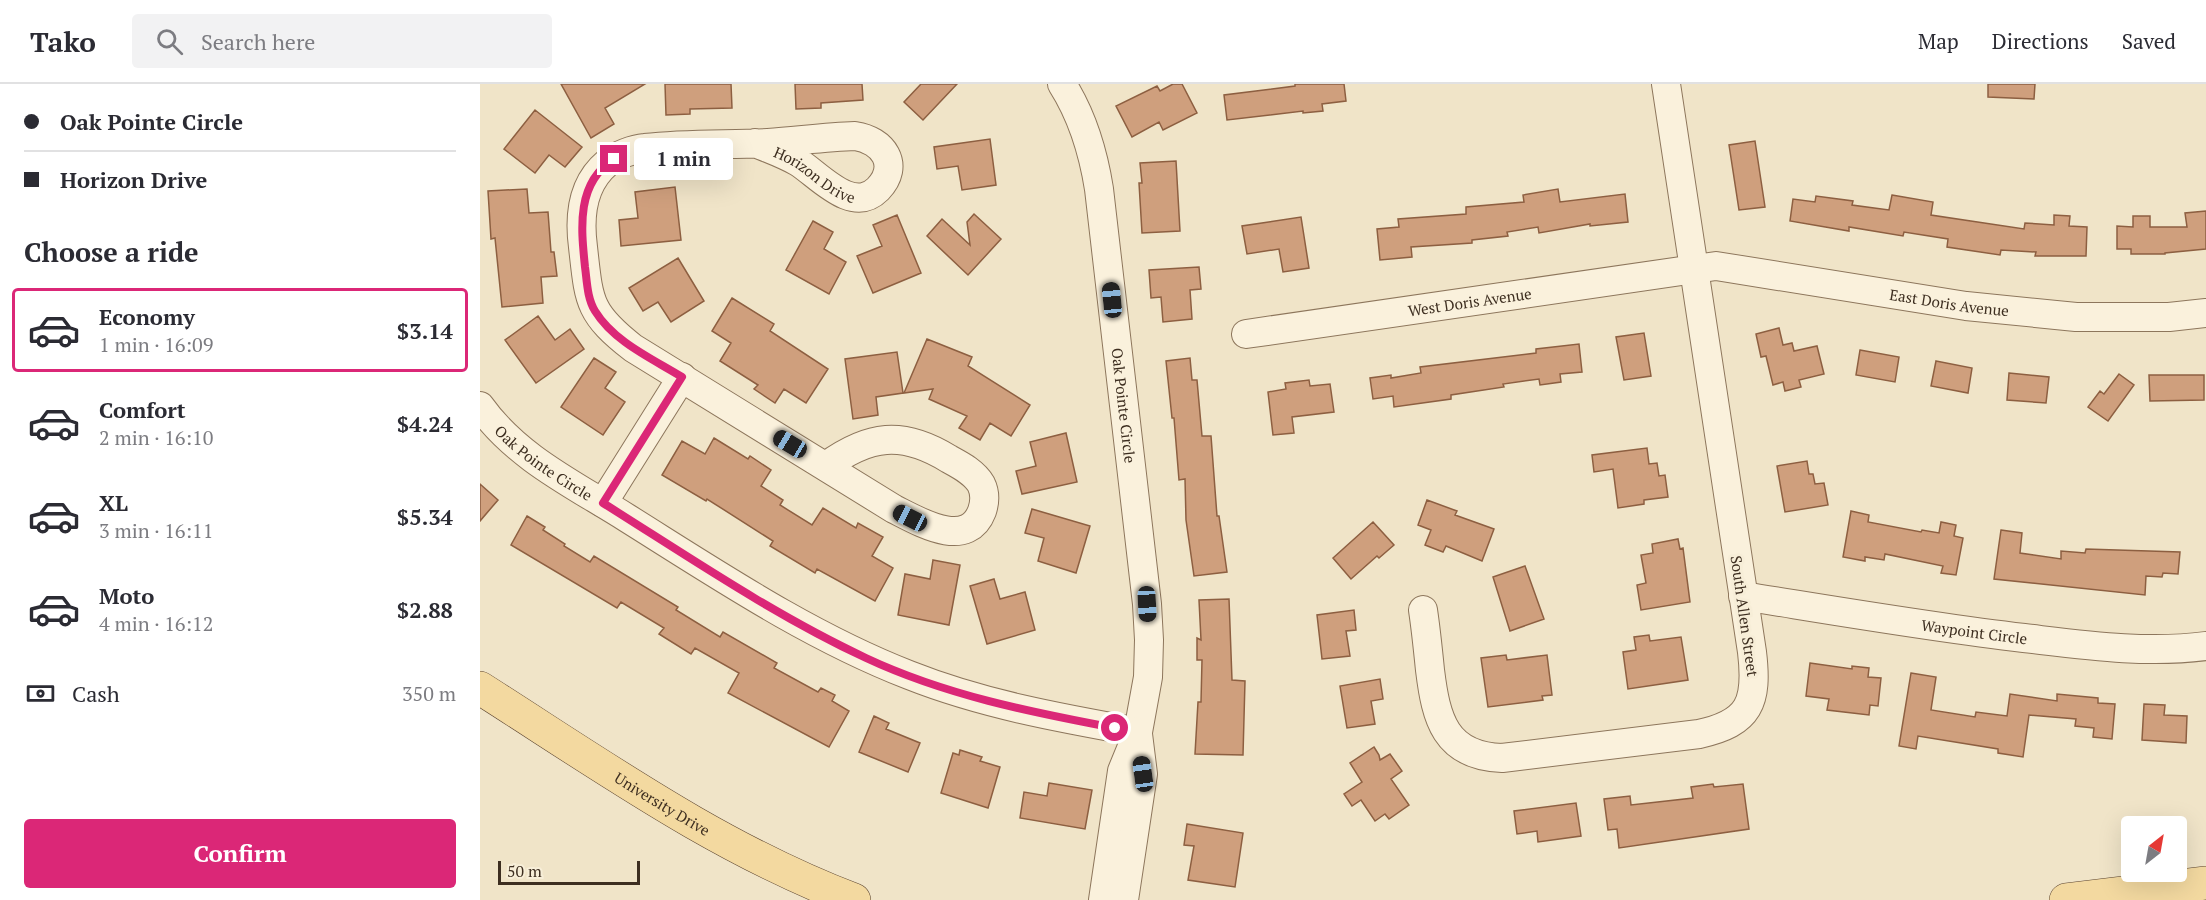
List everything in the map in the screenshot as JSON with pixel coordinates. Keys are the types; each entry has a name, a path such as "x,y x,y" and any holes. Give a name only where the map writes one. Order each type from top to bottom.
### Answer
{"main road":[{"name":"University Drive","path":"480,688 701,828 796,877 854,900"},
{"path":"2066,900 2206,883"}],"street":[{"name":"South Allen Street","path":"1423,610 1431,682 1438,718 1444,730 1461,747 1485,757 1502,758 1699,734 1718,730 1732,722 1743,714 1750,704 1755,677 1666,84"},
{"name":"Oak Pointe Circle","path":"1064,85 1088,137 1099,189 1147,604 1149,640 1148,676 1138,732 1122,771 1103,900"},
{"name":"Horizon Drive","path":"755,143 643,148 607,163 590,187 583,206 580,227 587,287 595,311 619,337 894,509 940,530 958,530 972,525 981,514 984,490 975,476 938,452 911,442 885,440 867,443 853,448 826,466"},
{"name":"East Doris Avenue","path":"1694,268 1716,266 1966,306 2076,317 2169,317 2206,313"},
{"name":"West Doris Avenue","path":"1246,334 1694,268"},
{"path":"603,503 682,377"},
{"name":"Oak Pointe Circle","path":"480,406 504,436 530,458 729,581 816,632 866,658 963,694 1013,708 1138,732"},
{"name":"Waypoint Circle","path":"1743,596 1983,634 2088,646 2179,650 2206,646"},
{"name":"Oak Pointe Circle","path":"1124,900 1143,774 1138,732"}],"building":[{"path":"561,84 645,84 605,108 614,124 591,138"},
{"path":"665,84 731,84 732,108 690,109 690,114 666,115"},
{"path":"795,84 862,84 863,100 821,103 821,108 796,109"},
{"path":"921,84 957,84 923,120 904,102"},
{"path":"1173,84 1182,84 1197,113 1163,130 1159,122 1132,137 1116,106 1157,86 1160,91"},
{"path":"1295,84 1344,84 1346,101 1322,104 1323,111 1303,113 1303,111 1227,120 1224,95 1295,86"},
{"path":"1988,84 2035,84 2034,99 1988,97"},
{"path":"535,110 582,147 565,167 549,155 535,173 504,149"},
{"path":"990,139 996,185 962,190 958,166 937,169 934,147"},
{"path":"1755,141 1765,207 1739,210 1729,145"},
{"path":"1176,161 1180,231 1142,233 1140,163"},
{"path":"675,187 681,240 621,246 619,220 638,218 635,192"},
{"path":"527,189 529,213 548,212 551,252 554,252 557,276 541,277 543,303 502,307 495,238 491,239 488,191"},
{"path":"1558,189 1560,202 1625,194 1628,222 1590,226 1590,224 1539,233 1538,227 1507,232 1508,236 1472,240 1472,243 1411,247 1412,257 1380,260 1377,229 1399,227 1398,219 1466,214 1466,207 1524,202 1523,195"},
{"path":"1892,195 1933,202 1931,215 2024,229 2025,223 2054,225 2054,215 2070,216 2069,226 2087,227 2086,256 2035,256 2036,252 2001,250 2000,255 1947,247 1948,239 1904,232 1903,236 1849,227 1849,231 1790,221 1793,199 1815,202 1816,196 1853,201 1852,205 1889,210"},
{"path":"2206,211 2206,249 2165,254 2131,254 2131,249 2117,249 2117,226 2133,227 2133,216 2150,216 2150,227 2187,227 2185,213"},
{"path":"974,214 1001,239 968,275 927,236 942,219 970,245 967,222"},
{"path":"897,215 921,273 873,293 857,256 882,246 873,225"},
{"path":"1301,217 1309,268 1283,272 1279,249 1247,254 1242,226"},
{"path":"813,221 833,232 824,249 846,262 829,294 786,270"},
{"path":"678,258 704,301 671,322 658,302 643,311 629,288"},
{"path":"1199,267 1201,289 1190,290 1192,319 1163,322 1161,297 1151,298 1149,270"},
{"path":"732,298 774,324 770,331 828,369 806,403 784,389 775,403 754,389 758,385 720,361 731,343 712,331"},
{"path":"538,316 555,340 570,329 584,349 536,383 505,340"},
{"path":"1779,328 1783,345 1792,343 1794,351 1817,346 1824,374 1799,380 1801,387 1785,391 1783,382 1773,385 1766,356 1761,357 1756,334"},
{"path":"1644,333 1651,376 1624,380 1616,337"},
{"path":"927,339 972,357 968,366 1030,405 1011,436 990,423 980,440 959,428 967,416 929,399 933,389 904,393"},
{"path":"1579,344 1582,372 1560,374 1561,382 1540,385 1539,379 1503,384 1504,387 1451,395 1451,399 1394,407 1393,396 1373,399 1370,378 1391,375 1391,378 1421,373 1420,367 1536,353 1536,349"},
{"path":"1860,350 1899,357 1895,382 1856,375"},
{"path":"897,352 903,393 876,397 878,415 853,419 845,359"},
{"path":"594,358 616,372 605,388 625,402 603,435 561,407"},
{"path":"1190,358 1192,380 1197,380 1202,436 1211,436 1217,516 1219,516 1227,572 1194,576 1186,520 1185,479 1179,480 1166,361"},
{"path":"1936,361 1972,368 1968,393 1931,386"},
{"path":"2009,373 2049,377 2046,403 2007,400"},
{"path":"2119,374 2134,385 2108,421 2088,407 2100,391 2104,394"},
{"path":"2149,375 2204,375 2204,400 2150,401"},
{"path":"1309,380 1310,386 1330,384 1334,412 1292,417 1294,433 1273,435 1268,392 1286,389 1285,383"},
{"path":"1066,433 1077,482 1022,494 1016,471 1036,466 1030,442"},
{"path":"714,438 748,459 750,456 771,470 761,486 783,500 780,505 812,525 823,508 856,528 858,523 883,537 872,556 893,568 875,601 817,569 815,573 770,546 773,541 707,499 706,501 662,475 682,441 705,454"},
{"path":"1647,448 1649,464 1657,463 1659,476 1665,475 1668,497 1644,500 1644,504 1618,508 1613,469 1594,472 1592,455"},
{"path":"1807,461 1809,474 1813,474 1815,484 1824,483 1828,505 1785,512 1777,466"},
{"path":"480,484 498,500 480,521"},
{"path":"1427,500 1457,511 1455,515 1494,529 1482,561 1446,546 1443,552 1425,545 1431,530 1418,525"},
{"path":"1032,509 1090,526 1076,573 1038,561 1044,538 1025,533"},
{"path":"1851,511 1869,515 1868,522 1921,532 1922,530 1939,533 1941,522 1956,525 1954,536 1963,538 1956,575 1941,573 1943,566 1885,554 1884,560 1865,557 1865,561 1843,557"},
{"path":"527,516 545,527 543,530 565,544 564,546 590,562 594,556 678,607 676,610 720,637 723,632 777,663 774,668 818,692 821,688 835,695 832,701 849,711 829,747 728,693 739,673 695,648 691,654 659,634 664,628 621,602 617,608 511,545"},
{"path":"1373,522 1394,545 1379,558 1377,556 1351,579 1333,558"},
{"path":"2001,530 2022,533 2020,553 2061,559 2061,551 2085,553 2086,549 2180,552 2178,574 2163,573 2162,577 2146,576 2145,595 1994,579"},
{"path":"1678,539 1680,549 1683,548 1690,602 1641,610 1637,585 1646,583 1641,555 1653,553 1652,544"},
{"path":"933,560 960,565 949,625 898,615 905,574 930,579"},
{"path":"1525,566 1544,619 1510,631 1493,577"},
{"path":"994,579 1000,599 1025,592 1035,630 987,644 970,586"},
{"path":"1229,599 1232,680 1245,681 1243,755 1195,754 1198,702 1201,702 1202,660 1197,660 1197,638 1201,640 1199,600"},
{"path":"1354,610 1356,630 1346,631 1350,656 1322,659 1317,615"},
{"path":"1649,635 1650,641 1681,637 1688,680 1628,689 1623,652 1636,650 1634,637"},
{"path":"1506,655 1507,660 1547,655 1552,695 1542,696 1543,700 1488,707 1481,658"},
{"path":"1810,663 1852,669 1852,666 1869,668 1868,677 1881,678 1878,706 1870,705 1869,715 1827,710 1829,699 1806,696"},
{"path":"1911,673 1936,677 1931,710 1975,717 1976,712 2007,716 2010,694 2057,701 2057,694 2098,698 2098,703 2115,704 2112,739 2093,737 2094,728 2075,726 2076,719 2029,715 2023,757 1998,753 1998,749 1918,736 1916,749 1899,746"},
{"path":"1380,679 1383,699 1371,701 1375,724 1347,728 1340,686"},
{"path":"2144,704 2165,705 2164,715 2187,716 2186,743 2142,740"},
{"path":"874,716 889,723 886,729 920,743 908,772 859,752"},
{"path":"1374,747 1380,760 1390,754 1402,771 1391,779 1409,805 1389,819 1385,814 1375,821 1361,800 1352,806 1344,794 1362,782 1350,763"},
{"path":"960,750 982,757 980,761 1000,767 988,808 941,793 953,753 959,755"},
{"path":"1049,783 1092,790 1085,829 1020,818 1024,792 1047,796"},
{"path":"1713,784 1714,787 1743,784 1749,829 1619,848 1617,829 1608,830 1604,799 1630,796 1631,805 1693,798 1691,787"},
{"path":"1576,803 1581,836 1538,842 1537,831 1517,834 1514,811"},
{"path":"1187,824 1243,833 1235,887 1188,880 1194,846 1184,845"}],"route":[{"path":"614,159 607,163 594,178 583,206 580,227 587,287 591,300 595,311 619,337 682,377 603,503 709,569 816,632 866,658 963,694 1013,708 1115,728"}]}
